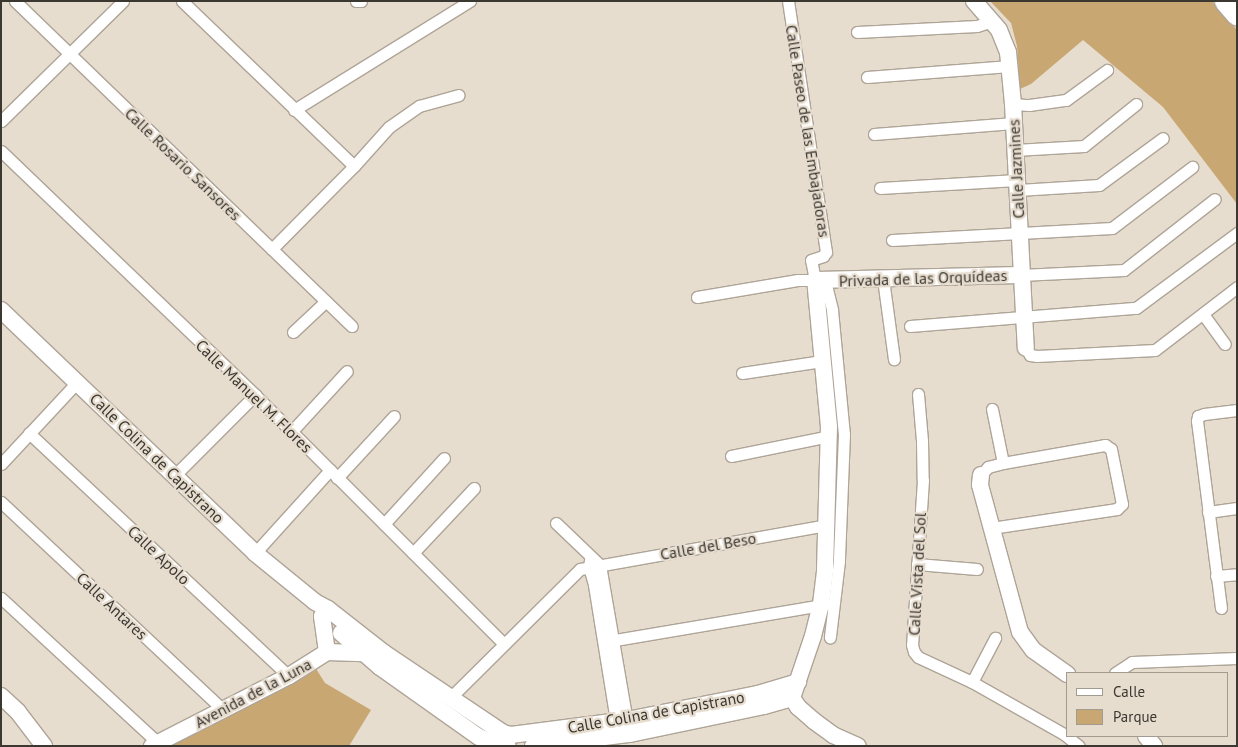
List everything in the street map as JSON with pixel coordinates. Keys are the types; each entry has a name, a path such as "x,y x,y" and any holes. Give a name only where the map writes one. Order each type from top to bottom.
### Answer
{"highway":[{"path":"1225,1 1237,15"},
{"path":"1233,1 1237,5"}],"street":[{"name":"Calle Rosario Sansores","path":"16,1 68,54 352,326"},
{"path":"1,122 123,1"},
{"path":"182,1 354,166"},
{"path":"294,110 470,1"},
{"name":"Calle Paseo de las Embajadoras","path":"788,1 826,245 826,252 823,256 811,260 820,281 822,361 827,398 829,436 825,569 827,604 807,659 791,688"},
{"name":"Calle Jazmines","path":"974,1 992,21 1005,41 1010,66 1026,348"},
{"path":"857,32 976,26 992,21"},
{"path":"867,76 1010,66"},
{"path":"1013,104 1029,105 1066,100 1107,70"},
{"path":"272,249 389,128 419,106 459,95"},
{"path":"1015,150 1084,146 1136,104"},
{"path":"874,134 1014,122"},
{"path":"880,188 1099,185 1163,138"},
{"name":"Calle Manuel M. Flores","path":"1,151 292,431 504,644"},
{"path":"892,240 1112,228 1192,167"},
{"path":"1021,275 1124,270 1216,199"},
{"path":"910,326 1136,308 1237,233"},
{"name":"Privada de las Orquídeas","path":"820,281 1021,275"},
{"path":"883,279 894,359"},
{"path":"697,297 798,280 820,281 832,310 844,434 839,562 827,604 830,637"},
{"path":"1026,348 1030,355 1037,356 1147,352 1155,350 1237,287"},
{"path":"293,332 326,301"},
{"name":"Calle Colina de Capistrano","path":"1,310 78,381 255,553 368,649 450,698 511,742"},
{"path":"1203,314 1225,344"},
{"path":"742,373 822,361"},
{"path":"292,431 347,371"},
{"path":"1,464 78,381"},
{"name":"Calle Vista del Sol","path":"918,394 923,466 914,652 918,656 972,682 1066,736"},
{"path":"174,476 255,395"},
{"path":"992,409 1003,463"},
{"path":"1221,608 1197,421 1198,416 1237,410"},
{"path":"255,553 394,416"},
{"name":"Calle Apolo","path":"30,434 290,676"},
{"path":"731,456 829,436"},
{"path":"991,528 1117,509 1122,504 1108,446 1003,463 988,467 981,475 980,486 991,528 1020,632 1032,650 1066,673"},
{"path":"384,524 444,458"},
{"path":"413,553 474,488"},
{"name":"Calle Antares","path":"1,502 223,710"},
{"path":"1208,512 1237,508"},
{"path":"556,523 591,554 595,566 615,640 623,728"},
{"name":"Calle del Beso","path":"595,566 826,525"},
{"path":"917,564 977,570"},
{"path":"450,698 576,572 595,566"},
{"path":"595,566 594,585 623,728"},
{"path":"1216,576 1237,574"},
{"path":"1,598 155,744"},
{"path":"615,640 827,604"},
{"path":"322,609 327,652 368,649"},
{"path":"972,682 994,638"},
{"name":"Calle Colina de Capistrano","path":"368,649 380,667 480,737 490,742 511,742 623,728 764,706 791,688"},
{"name":"Avenida de la Luna","path":"155,744 290,676 327,652"},
{"path":"1117,672 1132,662 1237,658"},
{"path":"791,688 820,726 833,735 858,746"},
{"path":"1,696 18,712 44,746"},
{"name":"Calle Colina de Capistrano","path":"532,746 623,728"},
{"name":"Calle Vista del Sol","path":"1068,737 1080,746"}],"green space":[{"path":"990,1 1212,1 1237,30 1237,204 1163,107 1083,40 1031,84 1020,89 1017,46 1011,23"},
{"path":"315,667 325,683 371,710 349,746 162,746"}]}
